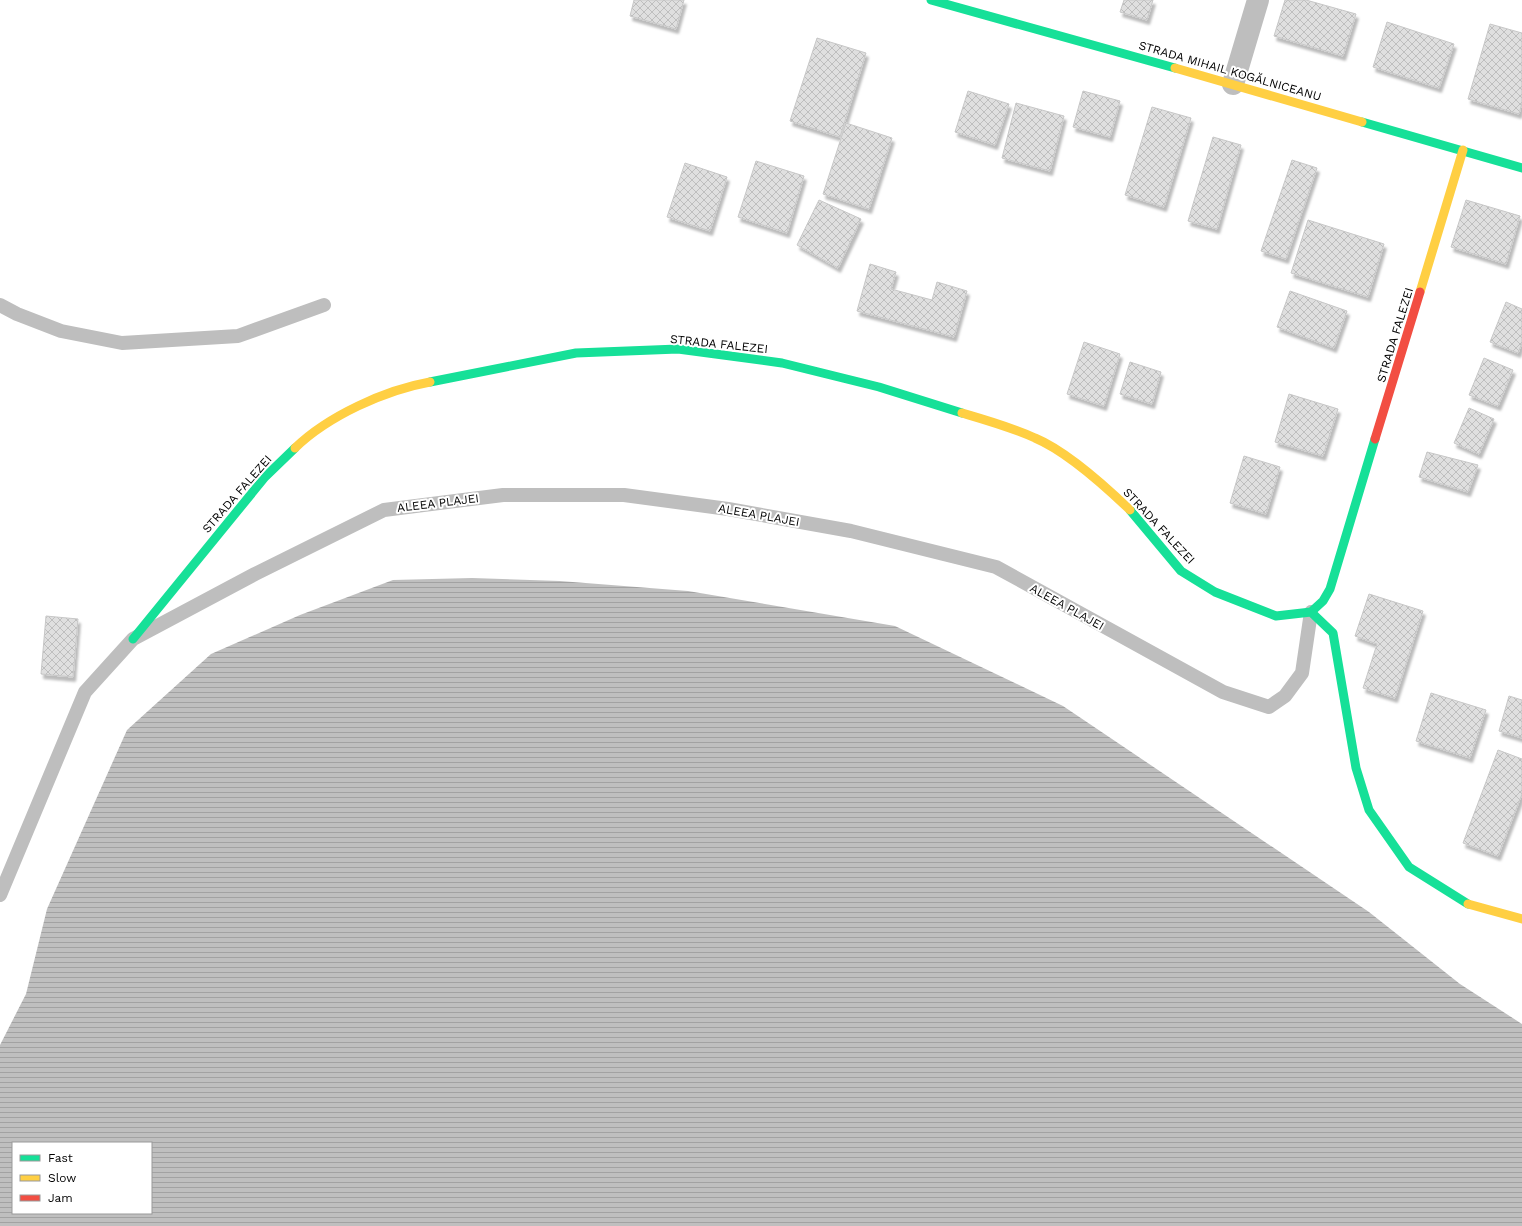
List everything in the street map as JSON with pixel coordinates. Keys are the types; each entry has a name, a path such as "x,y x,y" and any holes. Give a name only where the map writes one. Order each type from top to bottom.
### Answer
{"main road":[{"name":"STRADA MIHAIL KOGĂLNICEANU","path":"931,0 1233,84 1522,168"},
{"name":"STRADA FALEZEI","path":"133,639 265,477 306,437 356,407 413,385 576,353 678,350 782,363 879,387 988,421 1036,438 1071,460 1110,491 1139,519 1181,570 1215,592 1276,616 1311,612 1323,601 1330,589 1462,150"},
{"path":"1311,612 1333,633 1356,768 1369,810 1409,867 1466,903 1522,918"}],"street":[{"path":"1233,84 1258,0"}],"lane":[{"path":"0,305 17,314 61,331 122,343 238,336 324,305"},
{"name":"ALEEA PLAJEI","path":"133,639 255,574 384,510 503,495 624,495 728,509 851,530 996,567 1223,692 1269,707 1285,696 1302,673 1311,612"},
{"path":"0,896 85,692 133,639"}],"shaded area":[{"path":"472,578 560,581 688,591 895,626 1063,706 1369,912 1460,984 1522,1024 1522,1226 0,1226 0,1045 26,994 47,909 127,730 211,654 300,615 393,580"}],"building":[{"path":"634,0 684,0 676,29 630,16"},
{"path":"1124,0 1153,0 1147,20 1120,12"},
{"path":"1285,0 1306,0 1356,14 1343,56 1274,36"},
{"path":"1387,22 1454,44 1439,88 1373,67"},
{"path":"1490,24 1522,33 1522,103 1519,114 1468,99"},
{"path":"817,38 866,53 840,137 790,121"},
{"path":"968,91 1009,104 995,145 955,132"},
{"path":"1083,91 1120,101 1110,137 1073,127"},
{"path":"1016,103 1064,116 1050,171 1002,158"},
{"path":"1152,107 1191,118 1164,207 1125,195"},
{"path":"846,123 892,138 869,209 823,194"},
{"path":"1213,137 1241,145 1217,229 1188,221"},
{"path":"1292,160 1317,168 1286,259 1261,251"},
{"path":"756,161 804,176 787,233 738,217"},
{"path":"685,163 727,177 710,231 667,217"},
{"path":"819,200 861,219 838,268 797,245"},
{"path":"1466,200 1520,216 1506,264 1451,247"},
{"path":"1308,220 1384,244 1368,297 1291,273"},
{"path":"870,264 896,272 891,289 932,300 937,282 967,291 954,337 857,311"},
{"path":"1290,291 1347,311 1334,348 1277,327"},
{"path":"1506,302 1522,309 1522,343 1518,353 1490,342"},
{"path":"1084,342 1120,354 1104,406 1067,394"},
{"path":"1484,358 1513,370 1498,406 1469,395"},
{"path":"1130,362 1161,372 1152,404 1120,394"},
{"path":"1289,394 1338,409 1323,456 1275,442"},
{"path":"1469,408 1494,419 1479,454 1454,443"},
{"path":"1427,452 1478,465 1468,492 1419,477"},
{"path":"1244,456 1280,467 1266,514 1230,503"},
{"path":"1369,594 1423,611 1395,698 1363,688 1377,644 1355,636"},
{"path":"46,616 78,619 73,677 41,674"},
{"path":"1431,693 1486,710 1470,758 1416,741"},
{"path":"1509,696 1522,700 1522,738 1499,731"},
{"path":"1498,750 1522,759 1522,794 1498,856 1463,843"}],"traffic: fast":[{"path":"931,0 1175,68"},
{"path":"1362,122 1522,168"},
{"path":"430,382 576,353 678,349 782,363 879,387 962,413"},
{"path":"1130,510 1181,571 1215,592 1276,616 1311,612 1323,601 1330,589 1375,439"},
{"path":"133,639 265,477 295,448"},
{"path":"1311,612 1333,633 1356,768 1369,810 1409,867 1468,904"}],"traffic: slow":[{"path":"1175,68 1362,122"},
{"path":"1420,292 1463,150"},
{"path":"295,448 308,436 324,425 358,406 395,391 430,382"},
{"path":"962,413 1008,427 1047,444 1085,470 1130,510"},
{"path":"1468,904 1522,919"}],"traffic: jam":[{"path":"1375,439 1420,292"}]}
